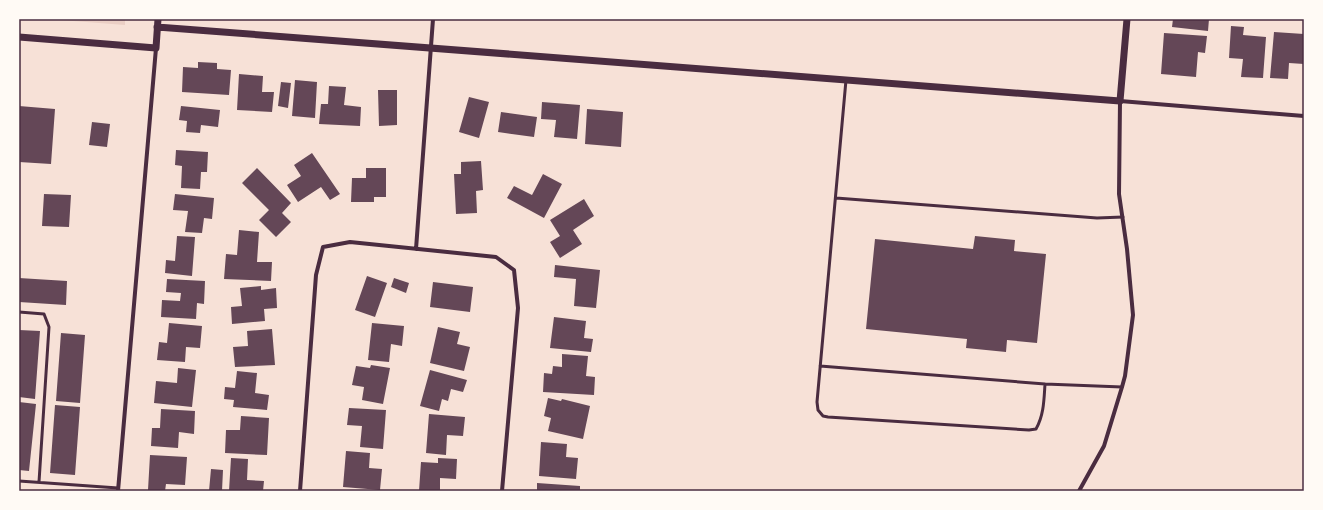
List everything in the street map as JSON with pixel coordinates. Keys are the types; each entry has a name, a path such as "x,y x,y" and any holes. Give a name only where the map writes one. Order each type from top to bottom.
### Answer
{"street":[{"path":"118,490 158,19"},
{"path":"416,249 433,19"},
{"path":"1079,491 1104,446 1125,376 1133,315 1127,249 1119,194 1120,101 1127,19"},
{"path":"157,27 1304,116"},
{"path":"19,37 156,48"},
{"path":"300,491 316,275 324,247 350,242 496,257 514,270 518,308 502,491"}],"lane":[{"path":"846,80 820,366 818,410 823,416 828,417 1029,430 1036,429 1041,421 1045,384"},
{"path":"836,198 1097,218 1123,217"},
{"path":"19,312 44,314 49,327 39,482"},
{"path":"820,366 1045,384 1122,387"},
{"path":"19,481 118,490"}],"shaded area":[{"path":"47,19 125,19 125,25"}],"building":[{"path":"1173,19 1209,19 1208,31 1172,27"},
{"path":"1231,26 1244,27 1243,35 1266,37 1263,78 1241,77 1243,59 1229,58"},
{"path":"1274,32 1304,34 1304,64 1289,63 1288,79 1270,78"},
{"path":"1164,33 1207,36 1205,53 1198,52 1196,77 1161,74"},
{"path":"198,62 217,63 217,69 231,70 229,95 182,92 183,67 198,68"},
{"path":"239,74 263,76 262,92 274,92 272,112 237,110"},
{"path":"295,80 317,82 315,118 292,116"},
{"path":"281,82 291,83 288,108 278,106"},
{"path":"329,86 346,87 344,105 361,107 360,126 319,124 321,104 328,104"},
{"path":"378,90 397,90 397,125 379,126"},
{"path":"469,97 489,102 479,138 459,132"},
{"path":"542,102 580,105 577,139 554,137 556,120 541,119"},
{"path":"19,106 55,109 51,164 19,162"},
{"path":"181,106 220,110 218,127 201,125 200,133 186,132 187,121 179,120"},
{"path":"587,109 623,112 621,147 585,144"},
{"path":"501,112 537,117 534,137 498,132"},
{"path":"92,122 110,124 107,147 89,145"},
{"path":"176,150 208,152 207,172 201,172 200,189 181,188 182,166 175,165"},
{"path":"312,153 340,194 330,200 321,187 298,202 287,185 301,176 294,165"},
{"path":"481,161 483,190 476,191 477,213 456,214 454,174 461,174 461,162"},
{"path":"257,168 291,203 282,213 291,222 276,237 259,220 269,210 242,183"},
{"path":"366,168 386,168 386,197 374,197 374,202 351,202 352,178 366,178"},
{"path":"543,174 562,184 544,218 507,198 514,186 532,195"},
{"path":"44,194 71,195 69,227 42,226"},
{"path":"175,194 214,198 212,219 204,218 202,233 185,232 188,211 173,210"},
{"path":"584,199 594,216 573,230 582,244 560,258 550,242 560,236 550,220"},
{"path":"239,230 259,232 257,262 272,262 271,281 224,279 226,254 237,255"},
{"path":"177,236 195,237 192,276 165,273 166,260 175,261"},
{"path":"975,236 1015,240 1014,251 1046,254 1037,343 1007,340 1006,352 966,348 967,339 866,329 875,239 973,249"},
{"path":"555,265 600,270 596,308 574,306 576,279 554,277"},
{"path":"367,276 387,283 375,317 355,310"},
{"path":"19,278 67,281 66,305 19,302"},
{"path":"394,278 409,283 406,293 391,287"},
{"path":"167,279 205,281 204,304 197,303 196,319 161,317 162,300 180,301 181,293 166,292"},
{"path":"433,282 473,287 470,312 430,307"},
{"path":"261,286 261,290 276,288 277,308 264,309 265,321 232,324 231,307 242,306 240,288"},
{"path":"554,317 586,321 584,338 593,339 591,352 550,348"},
{"path":"169,323 202,326 200,348 186,347 185,362 157,360 159,342 167,343"},
{"path":"372,323 404,326 402,346 391,344 389,362 368,360"},
{"path":"438,327 460,332 457,344 470,347 464,371 430,363"},
{"path":"272,329 275,365 235,367 233,347 248,346 247,331"},
{"path":"19,330 40,331 35,399 19,397"},
{"path":"61,333 85,335 80,403 56,401"},
{"path":"562,354 588,356 586,376 595,377 594,395 543,392 544,373 552,374 553,366 562,367"},
{"path":"371,365 390,368 383,404 362,400 364,387 352,385 356,366 370,368"},
{"path":"178,368 196,370 192,407 154,403 156,381 177,383"},
{"path":"430,370 467,380 463,392 451,389 448,401 442,399 439,411 420,406"},
{"path":"237,371 257,373 255,393 269,395 267,410 233,407 234,400 224,399 225,387 235,388"},
{"path":"548,398 561,401 562,399 590,406 583,439 548,431 551,418 544,416"},
{"path":"19,402 36,404 29,471 19,470"},
{"path":"55,405 80,407 75,475 50,473"},
{"path":"349,408 386,410 383,449 360,447 362,426 347,425"},
{"path":"161,409 195,411 194,434 179,432 178,448 151,446 152,428 160,428"},
{"path":"429,414 465,417 463,436 447,435 446,455 426,453"},
{"path":"241,416 269,418 267,455 225,453 226,430 240,430"},
{"path":"541,442 567,444 566,457 578,458 576,479 539,476"},
{"path":"346,451 370,453 369,468 382,469 380,490 343,487"},
{"path":"150,455 187,457 185,485 166,484 165,491 148,490"},
{"path":"231,458 248,459 247,480 264,481 263,491 229,491"},
{"path":"438,458 457,459 456,479 440,478 440,491 419,491 421,462 438,463"},
{"path":"211,469 223,470 222,491 209,491"},
{"path":"537,483 580,486 580,491 537,491"}]}
